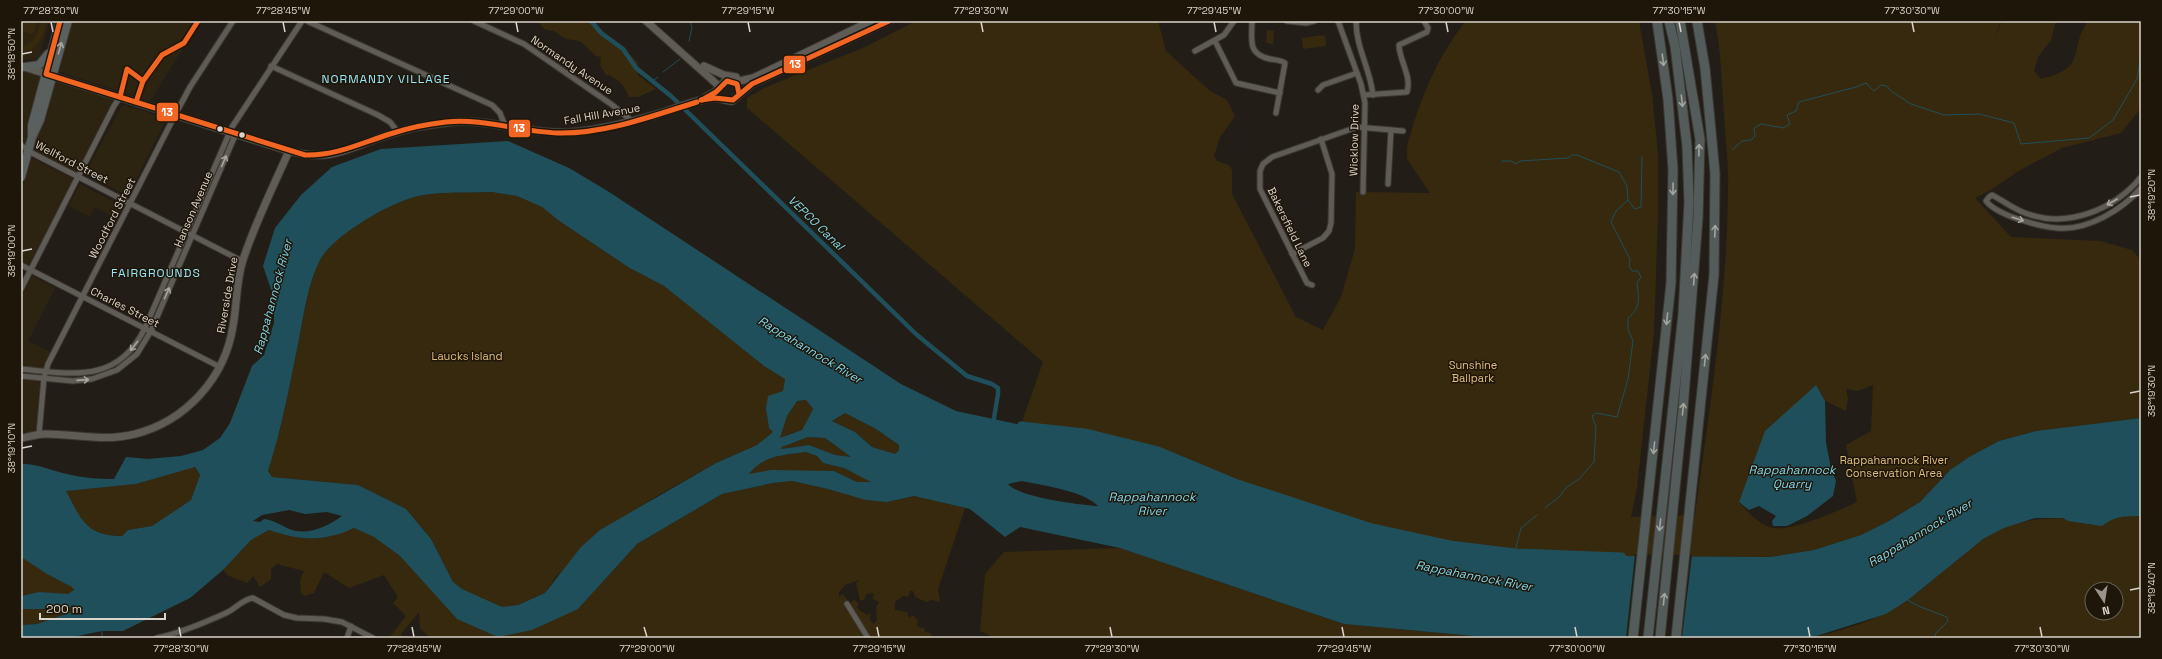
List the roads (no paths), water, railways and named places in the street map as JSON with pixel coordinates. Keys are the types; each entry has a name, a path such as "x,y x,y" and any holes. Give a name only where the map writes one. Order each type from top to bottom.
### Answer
{"highway":[{"path":"1633,638 1671,283 1673,185 1668,99 1657,21"},
{"path":"1648,638 1683,314 1689,202 1688,146 1675,46 1669,21"},
{"path":"1660,638 1692,313 1698,218 1700,139 1680,21"},
{"path":"1676,638 1714,276 1716,212 1715,173 1709,102 1697,21"}],"main road":[{"path":"21,177 32,137 40,120 54,44 60,21"},
{"path":"49,74 68,21"},
{"path":"646,21 719,88 720,95 724,100"},
{"path":"653,21 717,76 738,86 739,94"},
{"path":"730,81 753,78 871,21"},
{"name":"Fall Hill Avenue","path":"23,66 289,151 317,156 335,154 398,132 461,121 558,133 575,132 632,121 699,101 715,98 733,100 752,84 889,21"},
{"path":"23,66 41,64 54,44"},
{"path":"704,66 724,75 743,77 785,62"},
{"name":"Fall Hill Avenue","path":"699,101 730,81"},
{"name":"Riverside Drive","path":"21,438 39,434 103,439 125,436 148,430 174,417 196,399 210,384 220,367 233,330 242,261 289,151"}],"street":[{"name":"Woodford Street","path":"39,434 45,372 175,114 194,81 233,21"},
{"name":"Hanson Avenue","path":"21,369 80,374 106,368 127,355 148,330 193,235 234,138 232,127 302,21"},
{"path":"308,21 492,105 500,113 505,126"},
{"name":"Normandy Avenue","path":"474,21 524,44 611,104 632,121"},
{"path":"1195,52 1215,41 1228,31 1234,21"},
{"path":"1252,21 1251,41 1254,50 1262,57 1285,63 1276,113"},
{"path":"1287,21 1306,23 1314,21"},
{"name":"Wicklow Drive","path":"1338,21 1364,95 1365,127 1363,192"},
{"path":"1356,21 1358,44 1369,77 1373,95"},
{"path":"1364,95 1407,92 1408,87 1405,69 1399,45 1427,32 1428,28 1424,21"},
{"path":"1215,41 1236,83 1280,93"},
{"path":"271,66 378,115 390,122 398,132"},
{"path":"1318,90 1323,85 1357,72"},
{"path":"21,289 120,97"},
{"name":"Bakersfield Lane","path":"1312,285 1307,283 1260,189 1260,171 1263,164 1272,157 1355,128 1365,127 1403,131"},
{"path":"1388,184 1391,130"},
{"name":"Hanson Avenue","path":"21,376 83,381 108,374 134,357 142,348 187,232 232,133"},
{"path":"1292,254 1323,238 1329,231 1331,223 1332,174 1321,139"},
{"name":"Wellford Street","path":"21,145 28,151 242,261"},
{"path":"21,164 28,151"},
{"path":"2133,187 2139,190 2117,210 2085,224 2058,229 2033,224 2011,217 1986,201 1988,197 1992,195 2011,208 2026,214 2050,218 2066,218 2098,210 2123,196 2141,177"},
{"name":"Charles Street","path":"21,265 220,367"},
{"path":"158,638 191,628 228,612 250,599 255,599 277,612 291,617 324,619 351,626 372,638"},
{"path":"847,604 868,638"},
{"path":"347,638 351,626"}],"water":[{"name":"Rappahannock River","path":"508,141 569,168 606,190 901,384 956,411 1021,425 1085,432 1158,450 1235,482 1372,527 1450,544 1515,552 1622,556 1770,557 1814,550 1861,535 1887,522 1920,502 1950,470 1969,457 1999,441 2036,431 2141,418 2141,516 2120,517 2111,520 2102,526 2068,521 2063,518 2035,518 2004,528 1983,539 1908,600 1886,614 1810,638 1495,638 1344,624 1120,548 1020,527 1005,537 970,509 914,496 887,502 866,500 828,489 792,481 773,483 722,494 637,544 578,609 532,630 498,637 457,619 400,556 374,537 354,528 343,533 322,538 302,538 269,530 251,540 223,570 190,598 123,631 102,631 68,638 21,638 21,625 37,624 83,608 66,607 21,609 21,596 39,592 68,594 74,590 72,587 47,574 21,557 21,464 39,466 61,473 79,476 114,479 126,457 148,459 181,456 203,450 220,438 230,423 252,366 264,355 274,323 274,298 263,266 275,228 301,195 332,167 381,149","holes":["492,192 517,196 542,207 558,220 628,267 664,286 764,366 785,379 783,391 768,396 766,409 769,428 773,432 757,445 716,463 600,530 581,547 545,593 518,605 502,607 462,589 453,582 431,539 406,509 358,485 272,477 268,471 285,405 309,288 320,260 336,241 374,215 411,198 429,194","806,400 813,409 802,430 780,438 787,416 797,401","845,413 876,429 899,445 899,450 895,454 872,447 855,432 832,421","808,437 825,438 851,457 835,455 809,445 781,449 782,447","806,452 817,456 823,463 844,468 871,482 857,482 834,471 771,470 749,474 768,459","195,467 200,475 191,500 152,526 128,530 122,536 100,533 92,529 81,518 66,491 136,484","1021,481 1051,487 1083,496 1098,506 1050,500 1014,489 1008,484","289,510 305,514 327,512 342,516 330,524 316,530 308,531 294,531 273,521 264,519 260,522 253,521 262,515"]},
{"name":"Rappahannock Quarry","path":"1816,385 1825,401 1826,443 1831,468 1836,481 1833,496 1807,516 1787,526 1773,526 1772,521 1776,516 1759,506 1749,510 1739,502 1765,431"}],"waterway":[{"name":"VEPCO Canal","path":"591,21 601,33 623,49 636,68 671,96 917,335 967,376 992,384 998,388 993,424"},
{"path":"689,41 692,28 690,21"},
{"path":"1732,150 1742,141 1751,140 1755,136 1754,128 1761,124 1783,128 1790,124 1787,115 1796,111 1799,102 1866,83 1874,91 1881,85 1887,86 1891,91 1911,104 1944,115 1979,114 2014,123 2021,144 2089,138 2113,120 2137,79 2141,56"},
{"path":"663,72 680,59"},
{"name":"VEPCO Canal","path":"653,81 658,77"},
{"path":"1502,161 1511,161 1516,164 1520,161 1568,158 1572,155 1577,155 1619,172 1627,186 1628,199"},
{"path":"1545,508 1559,497 1567,487 1579,479 1594,462 1596,427 1592,416 1596,413 1617,417 1628,379 1633,341 1628,329 1628,318 1637,306 1637,283 1641,277 1638,271 1632,271 1629,266 1630,259 1611,222 1616,211 1628,200 1635,209 1641,207 1642,157"},
{"path":"1021,425 1085,432 1158,450 1235,482 1372,527 1450,544 1515,552 1622,556"},
{"path":"1515,552 1521,528 1537,515"},
{"path":"1908,600 1918,606 1947,617 1948,621 1935,634 1936,638"},
{"path":"102,631 102,638"}],"district":[{"name":"NORMANDY VILLAGE","path":"386,79"},
{"name":"FAIRGROUNDS","path":"156,273"}],"park label":[{"name":"Laucks Island","path":"467,356"},
{"name":"Sunshine Ballpark","path":"1473,371"},
{"name":"Rappahannock River Conservation Area","path":"1894,466"}]}
